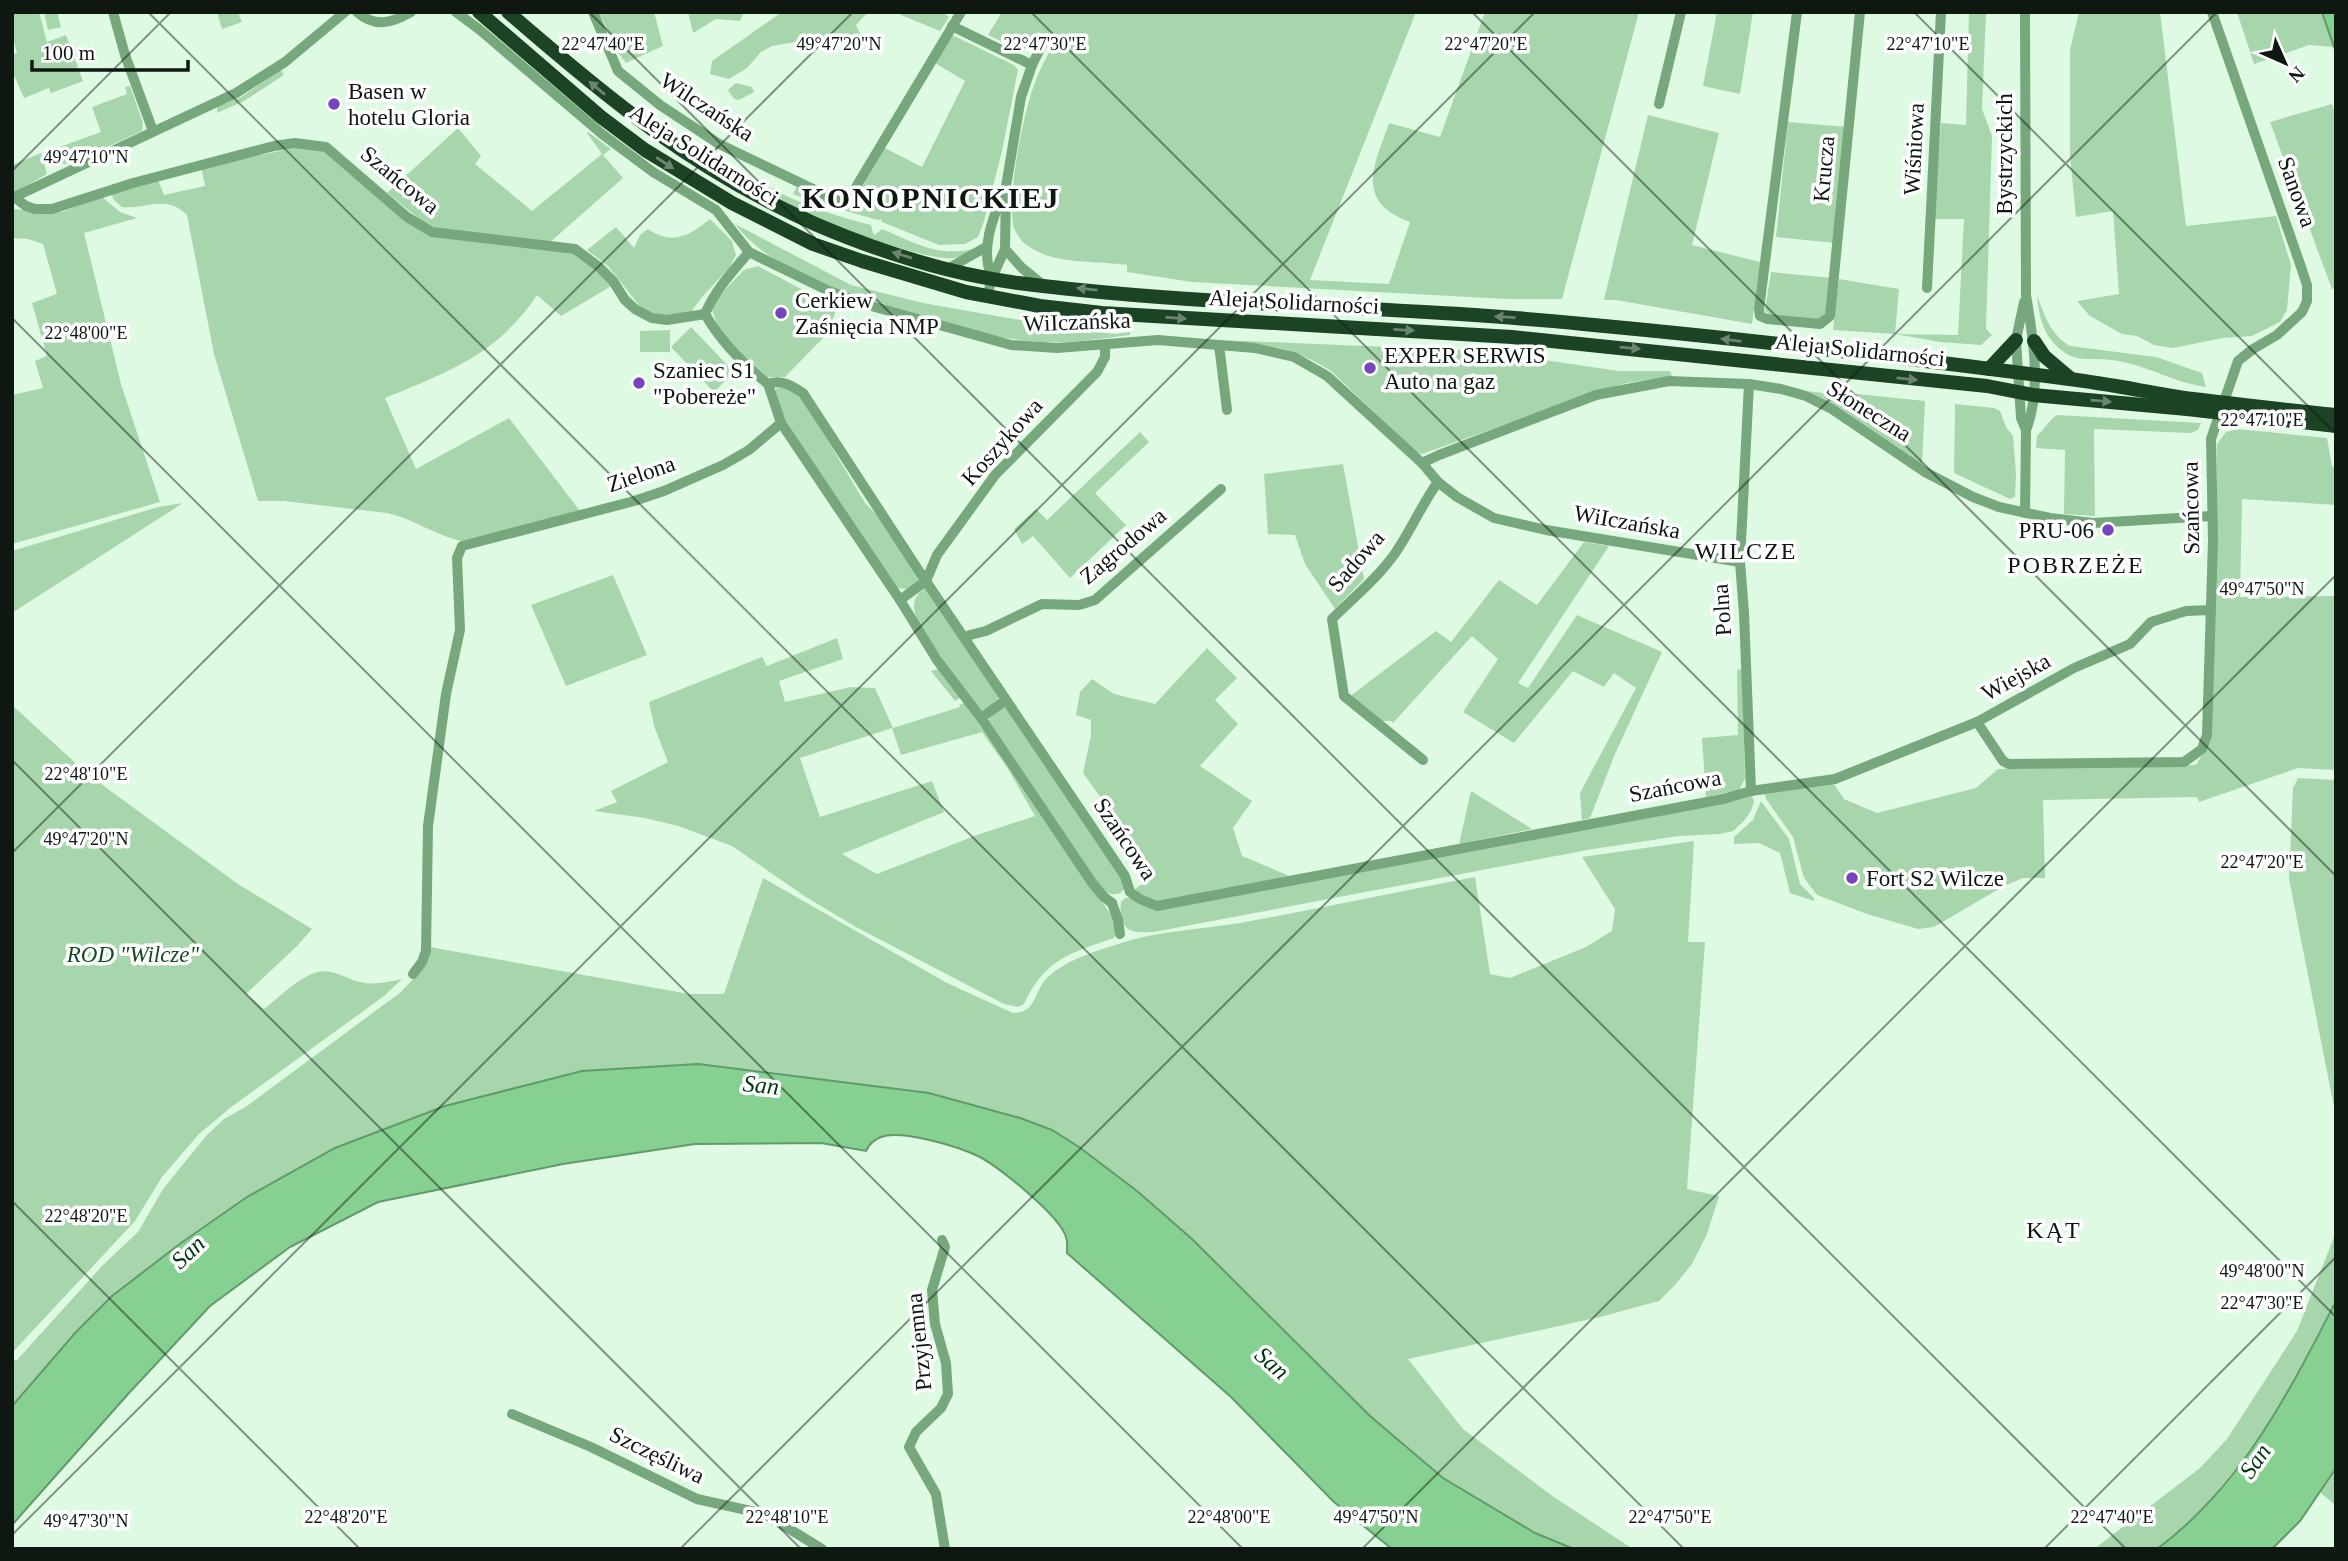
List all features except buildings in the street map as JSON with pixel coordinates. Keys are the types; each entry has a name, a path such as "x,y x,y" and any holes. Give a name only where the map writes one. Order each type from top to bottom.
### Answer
{"highway":[{"name":"Aleja Solidarności","path":"479,12 623,134 732,204 813,244 901,273 987,297 1040,306 1127,315 1512,337 1636,348 2018,391 2033,395 2187,403"},
{"name":"Aleja Solidarności","path":"508,12 611,100 701,164 775,205 820,225 900,255 949,268 992,278 1043,285 1179,299 1508,316 2071,379 2187,403"},
{"path":"1989,369 2016,340"},
{"path":"2034,341 2044,356 2071,379"},
{"path":"2187,403 2336,415"},
{"path":"2187,403 2336,426"}],"street":[{"path":"113,12 152,131"},
{"path":"13,198 257,81 285,62 345,12"},
{"path":"358,12 365,19 381,23 395,21 411,12"},
{"name":"WiIczańska","path":"456,12 602,134 653,172 716,210 749,252 829,291 992,341 1039,348 1158,340 1219,345 1294,357 1327,376 1422,463 1438,482 1476,509 1494,518 1740,562"},
{"name":"Wilczańska","path":"593,12 618,71 660,105 719,144 834,201 845,201 850,197 952,26"},
{"path":"961,12 952,26 1032,65"},
{"path":"1659,104 1681,12"},
{"name":"Krucza","path":"1797,12 1759,309 1760,316 1767,319 1820,324 1830,316 1860,12"},
{"name":"Wiśniowa","path":"1927,288 1941,12"},
{"name":"Bystrzyckich","path":"2025,12 2026,295"},
{"name":"Sanowa","path":"2211,439 2238,361 2292,323 2307,301 2307,285 2301,264 2212,12"},
{"path":"987,297 1005,249 1006,186 1021,97 1045,39"},
{"name":"Szańcowa","path":"13,198 35,209 52,209 124,186 274,146 303,144 326,148 407,217 432,232 575,249 613,281 625,300 652,318 667,320 705,314 716,334 768,384 776,381 792,385 803,393 1125,876 1130,892 1157,906 1696,804 1751,791 1835,779"},
{"path":"992,278 986,247 1006,186"},
{"path":"949,268 986,247"},
{"path":"1005,249 1022,268 1043,285"},
{"path":"705,314 716,293 749,252"},
{"path":"2026,295 2016,340 2018,391 2021,418 2026,430"},
{"path":"2025,513 2026,430 2031,418 2034,375 2034,341 2026,295"},
{"name":"Koszykowa","path":"900,600 926,581 937,555 995,475 1097,372 1105,358 1105,345"},
{"path":"1219,345 1227,410"},
{"name":"Słoneczna","path":"1422,463 1596,396 1669,381 1749,384 1805,396 1832,409 1925,472 1999,507 2050,518 2093,523 2212,516"},
{"path":"768,384 781,424"},
{"name":"Polna","path":"1749,384 1740,562 1751,791"},
{"name":"Szańcowa","path":"781,424 900,600 937,660 981,718 1093,884 1112,903"},
{"name":"Zielona","path":"412,974 422,962 426,951 428,826 446,694 459,637 457,558 462,546 664,491 723,465 749,450 781,424"},
{"name":"Szańcowa","path":"1977,722 2003,761 2009,764 2184,762 2202,749 2207,735 2211,610 2211,439"},
{"name":"Sadowa","path":"1423,760 1344,696 1332,619 1379,573 1396,552 1438,482"},
{"name":"Zagrodowa","path":"965,639 1042,604 1079,605 1095,600 1221,489"},
{"name":"Wiejska","path":"1835,779 1977,722 2074,668 2130,644 2151,622 2186,611 2211,610"},
{"path":"981,718 1006,700"},
{"path":"1120,934 1112,903 1130,892"},
{"name":"Przyjemna","path":"942,1240 945,1247 932,1290 935,1324 946,1363 948,1394 941,1408 916,1432 909,1447 936,1494 945,1549"},
{"name":"Szczęśliwa","path":"512,1414 591,1447 697,1499 765,1514 822,1549"}],"green space":[{"path":"12,12 39,12 47,42 66,35 83,81 51,93 49,88 24,98 12,71 12,55 17,53 12,35"},
{"path":"44,12 57,12 61,27 48,30"},
{"path":"217,12 238,12 242,22 222,29"},
{"path":"599,12 654,12 663,46 626,63 614,47"},
{"path":"688,12 744,12 740,21 716,19 693,33"},
{"path":"782,12 868,12 856,25 865,44 846,46 809,34 801,41 772,46 761,52 747,68 729,79 710,74 712,61"},
{"path":"894,12 942,12 949,17 940,31"},
{"path":"1002,12 1416,12 1310,280 1389,284 1410,222 1381,204 1375,193 1374,168 1383,139 1389,123 1440,137 1485,12 1639,12 1562,299 1506,299 1192,282 1127,272 1127,265 1059,259 1034,250 1022,241 1014,228 1014,177 1030,99 1038,74 1055,41 1038,32 1031,46 1021,50 988,35"},
{"path":"1717,12 1753,12 1740,94 1703,86"},
{"path":"1969,12 1986,12 1982,109 1992,136 1986,329 1992,335 1981,345 1940,342 1895,334 1958,335 1964,219 1934,219 1941,123 1966,125"},
{"path":"2079,12 2160,12 2186,226 2276,216 2291,265 2287,310 2280,322 2252,336 2223,338 2173,348 2154,345 2137,336 2122,334 2090,316 2077,301 2119,294 2113,211 2076,217 2070,156 2070,50"},
{"path":"2237,12 2322,12 2334,47 2309,45 2254,64"},
{"path":"952,35 1014,65 1018,70 1002,151 978,237 965,244 939,245 882,222 881,219 813,202 793,194 797,187 844,205 851,202 885,148 922,167 965,81 935,63"},
{"path":"281,70 284,75 244,101 217,113 217,107 241,97"},
{"path":"736,83 752,87 754,92 739,100 734,99 728,90"},
{"path":"130,86 143,123 142,131 69,164 60,164 46,152 101,132 92,107 127,94 125,87"},
{"path":"2332,104 2336,117 2336,288 2332,289 2270,122"},
{"path":"1648,115 1719,133 1692,245 1760,262 1752,324 1604,300"},
{"path":"1788,122 1847,127 1835,243 1776,237"},
{"path":"458,128 481,156 475,164 532,211 602,154 588,132 611,149 603,155 623,178 549,243 441,231 428,226 387,193"},
{"path":"305,146 325,150 414,226 575,252 613,285 561,316 537,295 506,332 488,347 450,370 385,398 416,469 509,418 580,511 470,542 449,537 387,513 284,501 258,501 214,354 187,215 172,205 164,204 122,207 111,194 158,180 164,195 205,186 201,167"},
{"path":"41,153 47,174 12,194 12,165"},
{"path":"759,181 814,208 871,225 875,235 882,229 937,250 974,249 954,258 920,254 897,247 804,212 758,184"},
{"path":"102,197 120,212 137,218 84,233 121,384 160,502 12,544 12,395 43,388 35,361 47,356 32,303 57,294 43,244 12,238 12,209 62,212"},
{"path":"710,219 732,241 736,255 729,268 690,313 661,317 639,305 608,266 587,250 616,227 634,248 640,235 648,229 673,238 688,234"},
{"path":"735,224 851,285 923,303 1083,331 1116,334 1130,332 1130,335 1042,342 963,328 849,293 797,272 752,242"},
{"path":"758,266 837,308 827,334 785,377 768,377 737,352 718,328 712,309 717,298 744,270"},
{"path":"1771,272 1832,278 1826,312 1819,320 1769,315 1765,310"},
{"path":"1839,279 1899,289 1895,334 1833,330"},
{"path":"2037,295 2053,330 2070,346 2156,357 2202,373 2206,387 2182,382 2124,362 2069,355 2047,334 2039,312"},
{"path":"691,327 734,372 714,392 671,347"},
{"path":"670,330 670,352 640,352 640,331"},
{"path":"1220,340 1483,351 1619,371 1670,371 1672,376 1627,383 1599,391 1422,454 1416,452 1331,371 1316,362 1278,348"},
{"path":"789,386 803,399 865,503 877,515 916,574 919,581 909,589 897,588 790,430 774,395 776,389"},
{"path":"1808,391 1925,401 1922,464 1837,406"},
{"path":"1955,404 2000,411 2013,436 2015,497 2010,499 1954,473"},
{"path":"2057,415 2201,423 2198,430 2191,433 2094,429 2095,516 2064,514 2065,450 2036,448 2037,436"},
{"path":"2237,429 2327,438 2332,466 2336,468 2336,505 2242,499 2240,597 2336,596 2336,770 2298,768 2199,802 2197,797 2043,800 2045,878 2023,878 2004,886 1934,927 1918,929 1817,895 1804,878 1793,837 1765,794 1834,784 1844,799 1877,813 1976,788 1998,769 2196,765 2208,745 2215,598 2217,444 2226,432"},
{"path":"1140,432 1149,442 1095,493 1126,525 1070,578 1033,536 1022,544 1014,529 1036,509 1047,520"},
{"path":"1343,464 1364,579 1335,609 1305,564 1295,535 1268,534 1264,474"},
{"path":"183,503 12,613 12,551 158,507"},
{"path":"1584,542 1609,546 1518,683 1528,688 1577,615 1662,652 1615,754 1590,818 1582,820 1580,793 1636,688 1614,673 1604,687 1573,671 1514,743 1463,712 1498,659 1472,636 1393,723 1379,721 1349,697 1436,631 1451,642 1499,580 1537,605"},
{"path":"613,575 647,655 566,686 531,605"},
{"path":"924,589 929,590 998,697 998,702 986,712 975,707 919,624 914,605 916,597"},
{"path":"837,638 843,659 779,681 785,702 851,687 875,688 893,728 960,707 959,705 964,703 1114,919 1114,938 1084,948 1050,967 1024,1004 1018,1007 1004,1004 856,927 806,897 732,846 678,826 594,811 617,802 611,791 668,762 654,726 649,702 762,657 767,666","holes":["892,728 901,755 982,732 1008,769 1035,816 977,835 877,874 842,854 944,812 932,781 820,817 800,758"]},
{"path":"1207,648 1237,678 1215,700 1238,724 1200,766 1252,801 1233,828 1242,856 1292,877 1160,902 1138,893 1135,889 1156,874 1083,773 1091,735 1091,720 1076,715 1080,692 1092,679 1114,694 1155,704"},
{"path":"938,669 960,698 955,701 931,671"},
{"path":"1742,669 1745,779 1739,790 1706,797 1702,738 1738,735 1737,670"},
{"name":"ROD \"Wilcze\"","path":"12,705 82,769 112,792 238,884 312,929 246,994 264,1009 295,983 317,972 335,973 370,983 402,979 384,996 230,1108 199,1134 162,1177 135,1221 12,1353"},
{"path":"1004,705 1116,865 1125,888 1120,893 1103,892 988,720"},
{"path":"2298,778 2336,780 2336,1117 2289,879 2293,788"},
{"path":"1471,791 1532,829 1459,844"},
{"path":"1752,796 1754,801 1743,822 1733,831 1720,834 1679,836 1593,849 1159,931 1135,932 1125,926 1122,920 1121,902 1125,898 1131,898 1146,906"},
{"path":"1761,801 1789,839 1800,884 1814,901 1790,893 1780,853 1759,843 1734,844 1734,837 1753,820"},
{"path":"1694,841 1688,942 1705,942 1687,1189 1719,1196 1707,1234 1692,1264 1659,1301 1600,1317 1408,1359 1463,1429 1551,1495 1633,1549 1574,1549 1539,1535 1443,1478 1370,1416 1192,1239 1137,1191 1052,1130 1020,1118 929,1093 698,1064 582,1071 445,1106 247,1197 112,1296 12,1406 12,1361 17,1360 102,1266 138,1232 163,1189 206,1136 224,1119 247,1106 401,992 417,975 430,947 689,994 724,994 763,878 947,983 1013,1013 1027,1009 1047,978 1064,965 1124,942 1269,918 1475,877 1490,974 1510,978 1586,947 1612,931 1615,909 1582,857"},
{"path":"2336,1232 2336,1301 2287,1397 2258,1441 2204,1508 2157,1549 2094,1549 2200,1468 2227,1439 2297,1331"},
{"path":"2336,1468 2336,1506 2320,1492"}],"water":[{"path":"2322,12 2336,12 2336,52 2334,47"},
{"name":"San","path":"698,1064 929,1093 1020,1118 1052,1130 1137,1191 1192,1239 1370,1416 1443,1478 1535,1533 1574,1549 1392,1549 1334,1502 1231,1397 1067,1253 1067,1239 1053,1217 1014,1182 971,1153 931,1140 902,1135 876,1139 866,1151 821,1143 695,1144 563,1164 378,1202 290,1247 210,1306 12,1525 12,1406 76,1332 112,1296 247,1197 335,1148 445,1106 582,1071"},
{"name":"San","path":"2336,1301 2336,1468 2300,1521 2272,1549 2157,1549 2187,1524 2239,1467 2281,1403"}],"place":[{"name":"Basen w hotelu Gloria","path":"334,104"},
{"name":"Cerkiew Zaśnięcia NMP","path":"781,313"},
{"name":"EXPER SERWIS Auto na gaz","path":"1370,368"},
{"name":"Szaniec S1 \"Pobereże\"","path":"639,383"},
{"name":"PRU-06","path":"2108,530"},
{"name":"Fort S2 Wilcze","path":"1852,878"}],"district":[{"name":"KONOPNICKIEJ","path":"931,197"},
{"name":"WILCZE","path":"1746,551"},
{"name":"POBRZEŻE","path":"2076,565"},
{"name":"KĄT","path":"2054,1230"}]}
